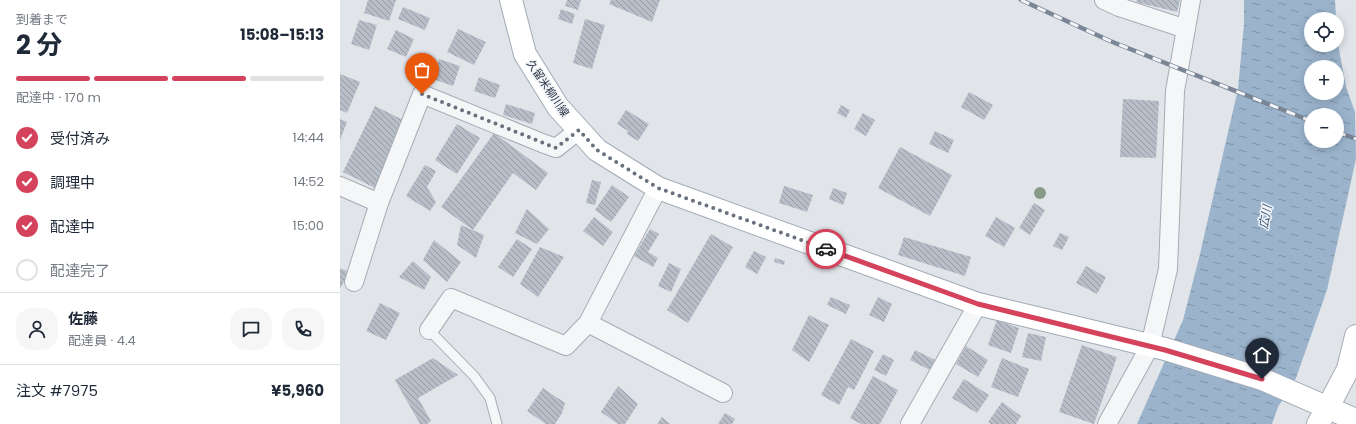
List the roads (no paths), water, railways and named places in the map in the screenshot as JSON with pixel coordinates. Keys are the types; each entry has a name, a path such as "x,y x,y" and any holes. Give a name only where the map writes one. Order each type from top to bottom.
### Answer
{"main road":[{"name":"久留米柳川線","path":"510,0 525,54 558,107 597,150 658,188 978,304 1158,348 1262,379 1293,393 1323,416 1356,420"},
{"path":"1323,416 1348,369 1356,336"}],"street":[{"path":"1104,0 1119,7 1186,29"},
{"path":"1107,424 1158,348 1168,269 1175,91 1191,0"},
{"path":"354,282 379,203 422,94 556,148 579,130"},
{"path":"340,186 379,203"},
{"path":"429,330 451,298 566,346 588,323 658,188"},
{"path":"910,424 978,304"},
{"path":"588,323 723,393"}],"lane":[{"path":"429,330 474,376 490,398 497,424"}],"water":[{"name":"広川","path":"1244,0 1335,0 1336,12 1304,12 1304,52 1340,52 1341,60 1304,60 1304,100 1344,100 1344,76 1346,87 1355,112 1356,159 1327,290 1296,378 1278,407 1272,424 1137,424 1183,320 1199,258 1238,89 1244,24"}],"railway":[{"path":"1021,0 1110,41 1304,118"},
{"path":"1344,135 1356,139"}]}
